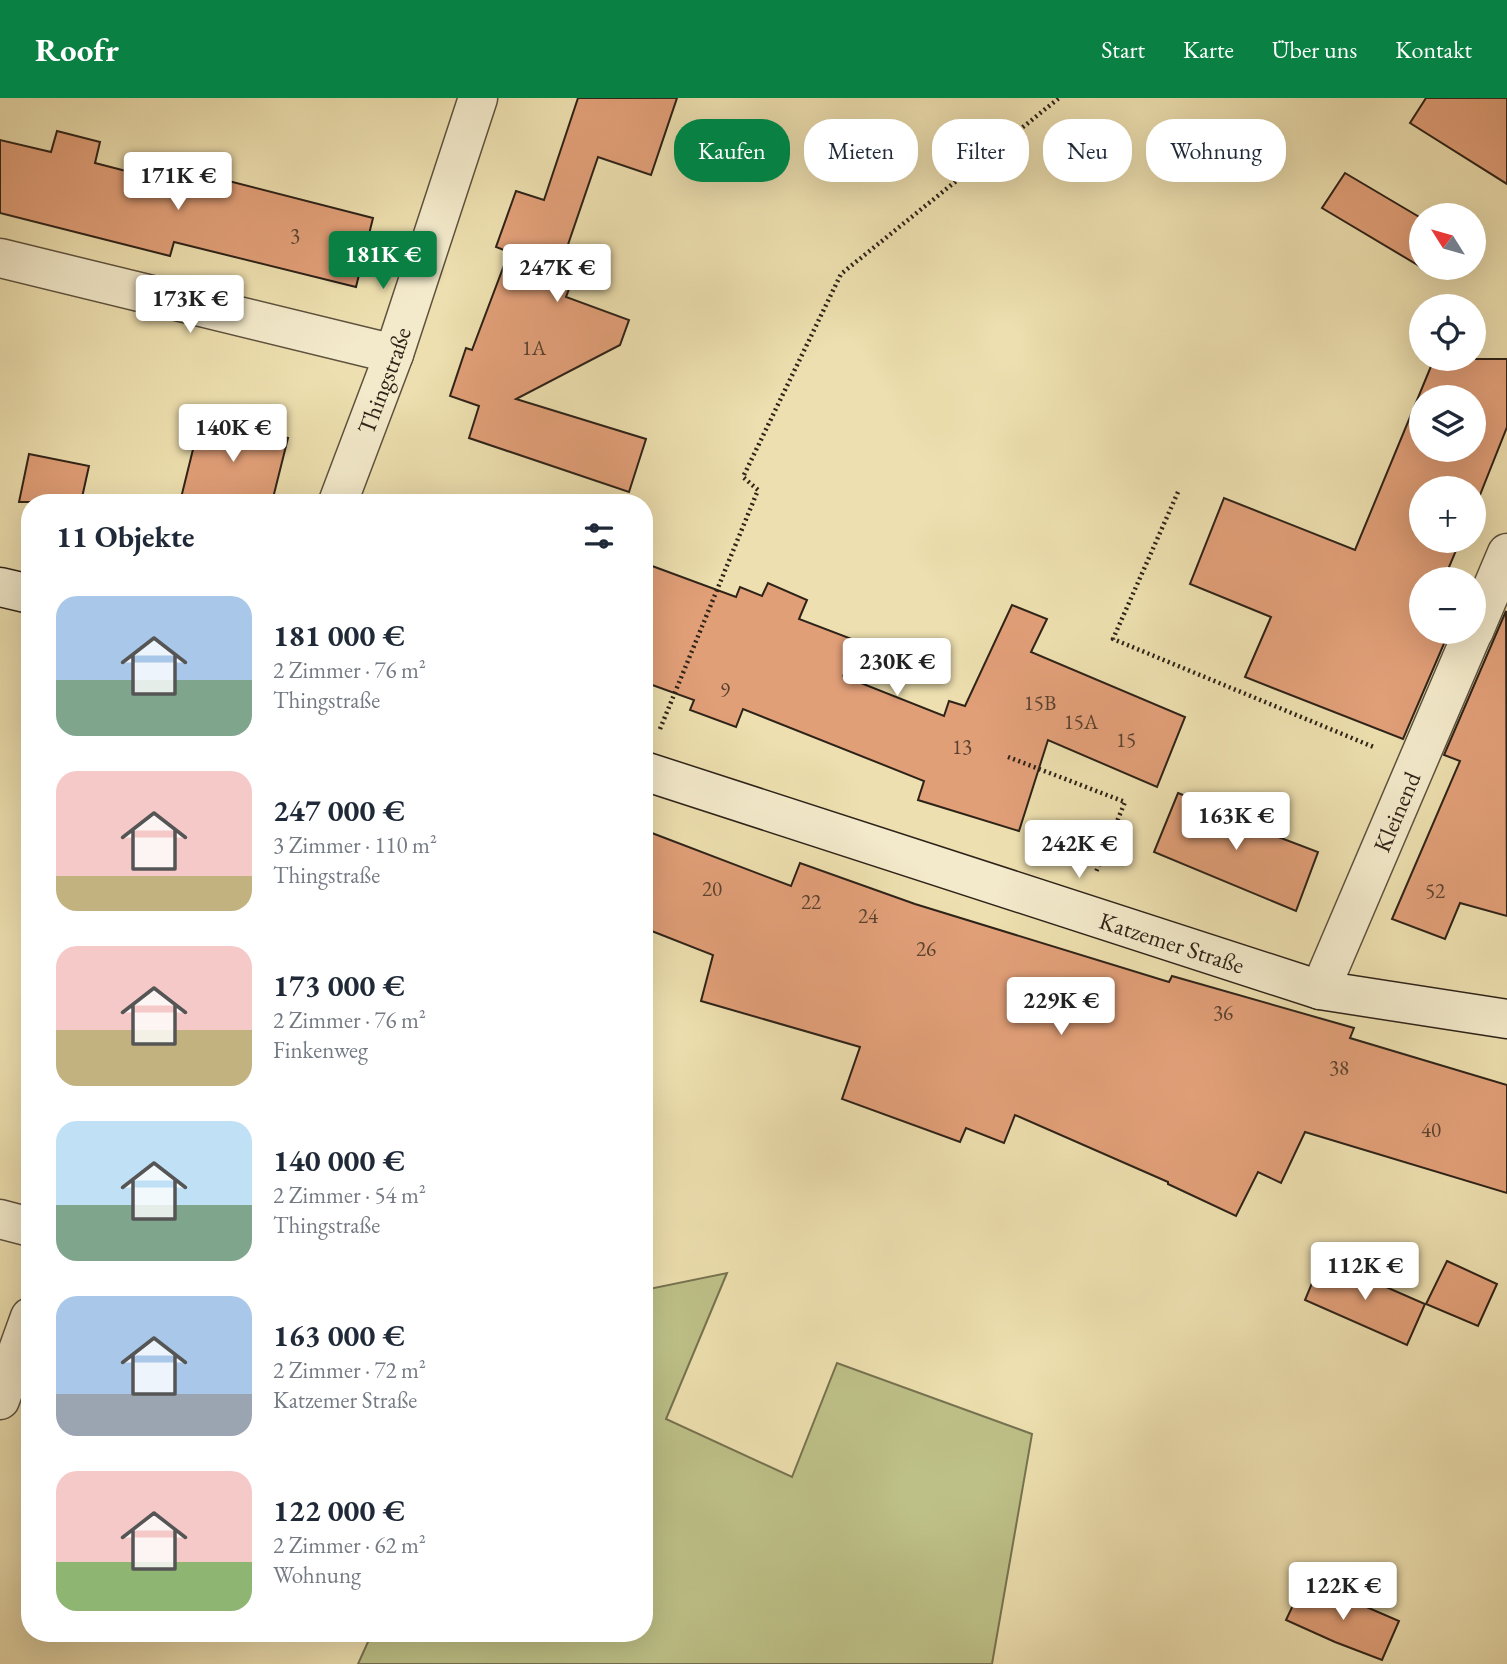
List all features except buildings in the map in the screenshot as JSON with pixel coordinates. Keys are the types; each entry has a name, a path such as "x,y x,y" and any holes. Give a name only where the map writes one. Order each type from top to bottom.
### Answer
{"street":[{"name":"Thingstraße","path":"341,494 394,354 478,98"},
{"path":"0,258 394,354"},
{"name":"Kleinend","path":"1486,601 1507,553"},
{"path":"0,587 21,592"},
{"name":"Kleinend","path":"1320,990 1467,644"},
{"name":"Katzemer Straße","path":"653,774 1320,990 1507,1019"},
{"path":"0,1219 21,1225"},
{"path":"0,1399 21,1342"}],"path":[{"path":"660,731 758,490 743,478 841,274 1059,98"},
{"path":"1178,492 1114,639 1416,764"},
{"path":"1008,757 1125,802 1079,911"}],"green space":[{"path":"727,1273 666,1419 792,1477 837,1363 1032,1434 992,1664 358,1664 368,1642 653,1642 653,1288"}]}
